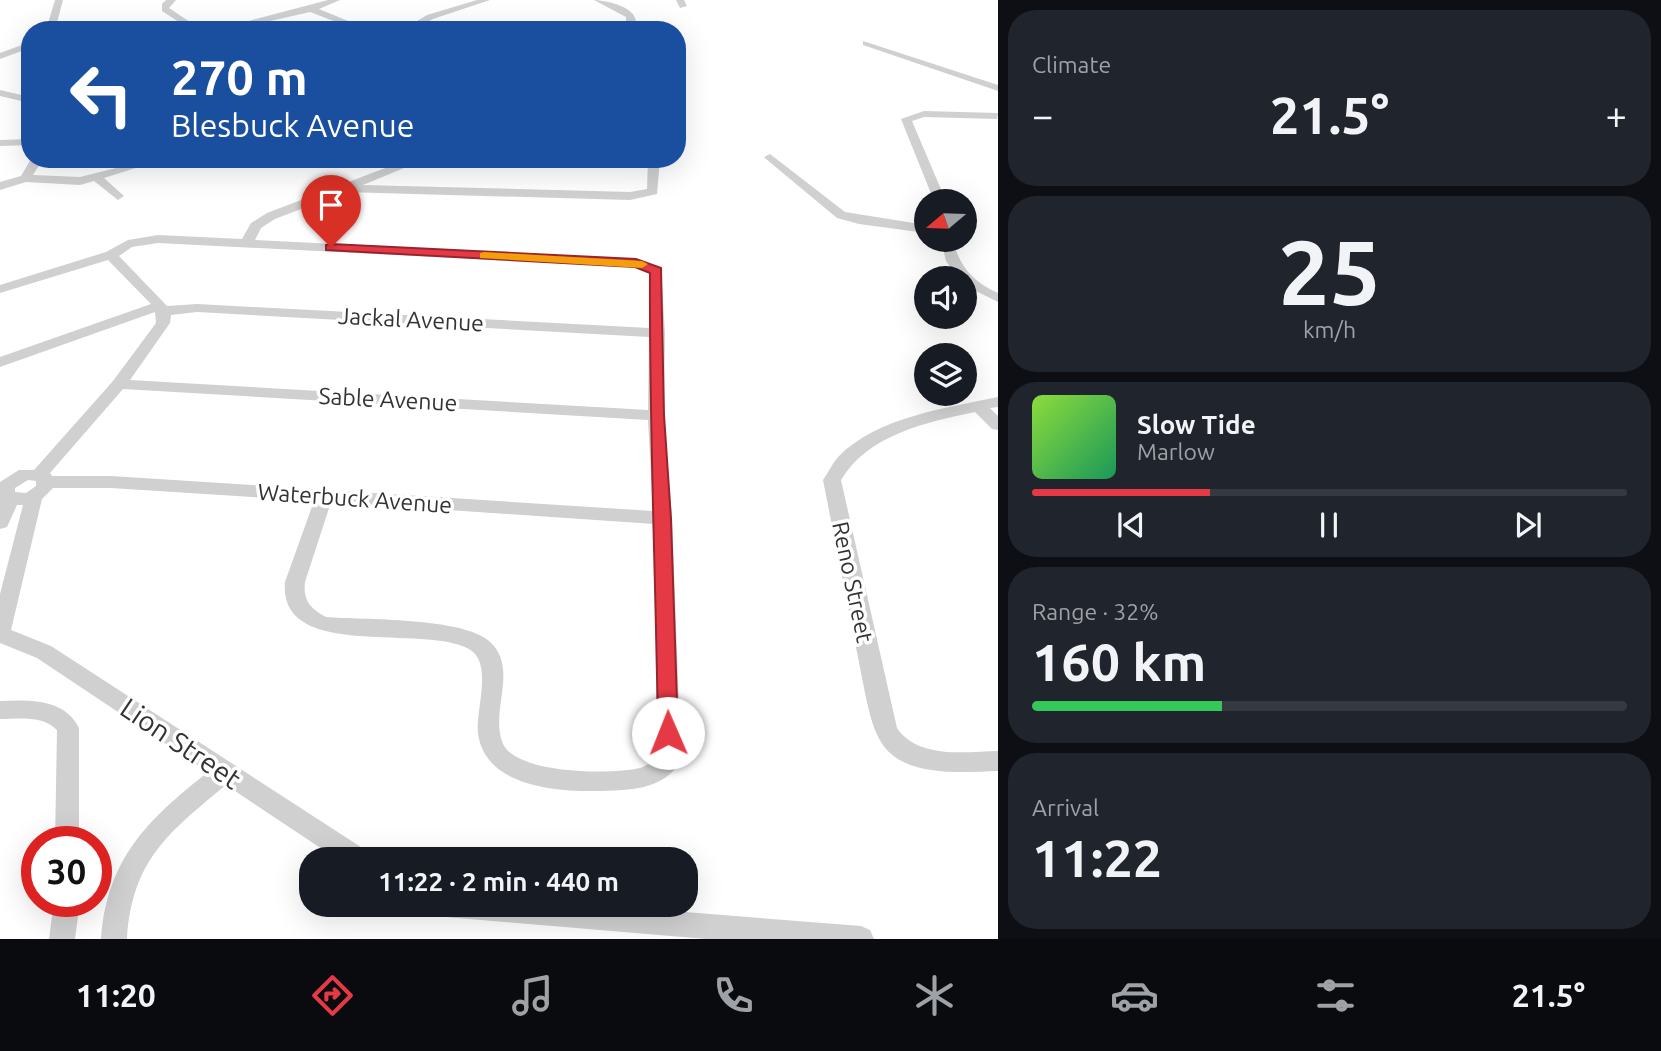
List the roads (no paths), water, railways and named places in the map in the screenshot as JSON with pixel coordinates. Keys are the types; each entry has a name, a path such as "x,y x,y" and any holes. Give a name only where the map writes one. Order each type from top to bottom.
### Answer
{"street":[{"path":"53,21 59,0"},
{"path":"172,0 166,4 165,9 184,21"},
{"path":"258,21 312,9 336,0"},
{"path":"423,21 486,0"},
{"path":"598,0 629,15 631,21"},
{"path":"312,9 343,21"},
{"path":"866,43 998,88"},
{"path":"0,56 21,48"},
{"path":"0,93 21,98"},
{"path":"935,189 906,119 924,114 997,116"},
{"path":"0,143 21,142"},
{"path":"771,157 841,215 914,227"},
{"path":"25,178 31,168"},
{"path":"0,186 25,178 73,182 129,168"},
{"path":"247,243 264,219 395,168"},
{"path":"339,188 630,196 653,191 654,168"},
{"path":"96,177 118,196"},
{"path":"0,289 111,255 128,244 158,239 636,263 656,271 656,415 663,519 669,760 649,775 635,779 593,779 522,772 508,765 492,746 488,730 493,666 484,648 463,636 356,628 310,620 297,605 295,582 324,497"},
{"path":"949,252 951,260 963,277 998,298"},
{"path":"0,634 40,484 163,323 162,309 111,255"},
{"name":"Jackal Avenue","path":"0,362 162,309 197,308 658,333"},
{"name":"Sable Avenue","path":"119,384 656,415"},
{"name":"Reno Street","path":"998,425 988,404 920,422 866,443 835,472 832,486 877,698 887,731 896,744 929,758 998,761"},
{"name":"Waterbuck Avenue","path":"5,493 40,484 87,480 663,519"},
{"path":"0,523 5,493"},
{"name":"Lion Street","path":"0,634 44,652 339,847"},
{"path":"0,710 55,714 64,720 68,728 67,826"},
{"path":"114,939 118,901 125,876 141,848 168,819 224,773"},
{"path":"62,939 65,917"},
{"path":"592,917 861,939"}]}
